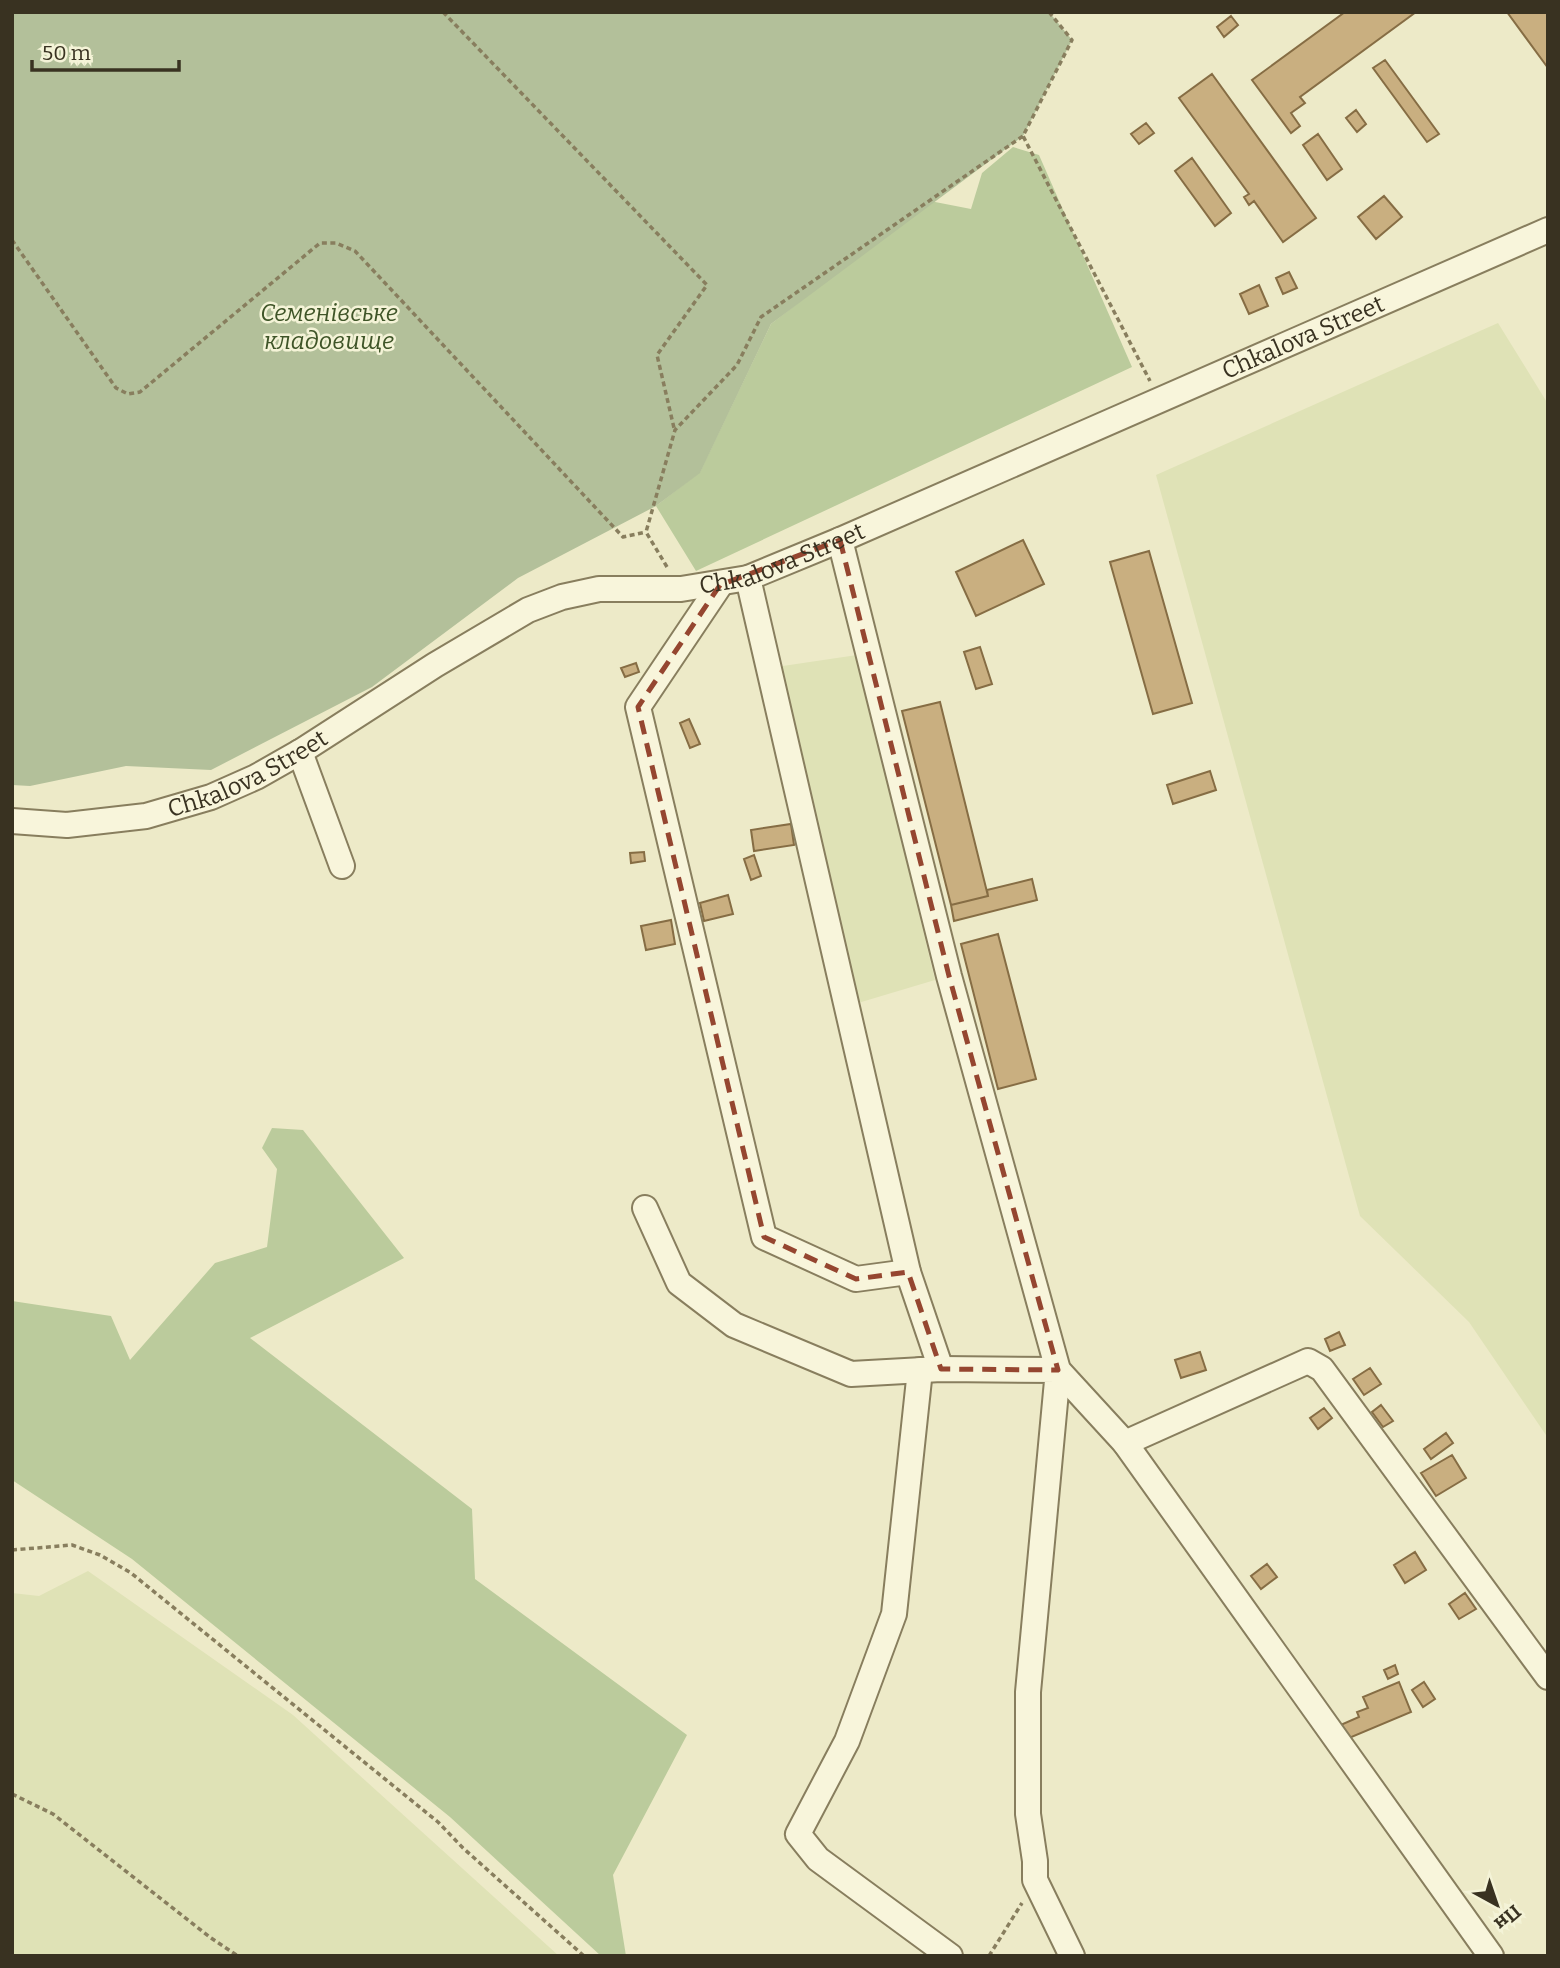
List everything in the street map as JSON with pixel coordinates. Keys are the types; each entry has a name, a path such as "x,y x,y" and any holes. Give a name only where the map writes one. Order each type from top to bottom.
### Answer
{"street":[{"name":"Chkalova Street","path":"12,821 67,825 146,816 211,797 256,777 299,752 435,664 528,610 562,597 599,589 681,589 748,579 1548,230"},
{"path":"840,540 949,976 1058,1370 1028,1692 1028,1814 1035,1880 1072,1956"},
{"path":"748,579 931,1369 894,1614 847,1741 798,1834 818,1859 950,1956"},
{"path":"720,585 638,707 764,1237 856,1279 908,1272"},
{"path":"299,752 342,866"},
{"path":"645,1208 680,1283 734,1325 851,1374 931,1369 1058,1370 1125,1443 1491,1956"},
{"path":"1125,1443 1308,1361 1322,1369 1548,1677"}],"path":[{"path":"443,12 707,285 657,355 675,430"},
{"path":"681,589 646,532 675,430 737,365 761,317 1023,136 1072,40 1049,12"},
{"path":"1023,136 1159,399"},
{"path":"12,240 116,388 128,394 140,392 320,243 336,243 355,251 623,537 646,532"},
{"path":"12,1550 72,1545 100,1555 131,1573 438,1822 463,1848 584,1956"},
{"path":"12,1794 52,1814 238,1956"},
{"path":"989,1956 1035,1880"}],"highlighted area":[{"path":"840,540 949,976 1058,1370 941,1369 908,1272 856,1279 764,1237 638,707 720,585"}],"green space":[{"name":"Семенівське кладовище","path":"12,12 1049,12 1072,40 1023,136 771,324 700,473 656,506 518,578 372,687 211,770 126,766 30,786 12,785"},
{"path":"1013,147 1039,155 1132,367 696,571 656,506 700,472 771,324 930,201 971,209 982,173"},
{"path":"1498,323 1548,404 1548,1438 1469,1322 1360,1216 1156,475"},
{"path":"857,655 935,980 858,1003 776,667"},
{"path":"272,1128 303,1130 404,1258 250,1338 472,1509 475,1579 687,1735 613,1875 626,1956 601,1956 450,1817 132,1559 12,1480 12,1301 111,1316 130,1360 215,1263 267,1247 277,1169 262,1148"},
{"path":"88,1571 293,1715 559,1956 12,1956 12,1593 39,1596"}],"building":[{"path":"1345,12 1416,12 1300,97 1305,103 1291,113 1300,126 1291,133 1252,80"},
{"path":"1507,12 1548,12 1548,68"},
{"path":"1231,16 1238,25 1224,37 1217,27"},
{"path":"1385,60 1439,134 1427,142 1373,68"},
{"path":"1212,74 1316,218 1283,242 1254,201 1249,205 1244,197 1249,194 1179,98"},
{"path":"1356,110 1366,124 1357,132 1346,118"},
{"path":"1146,123 1154,133 1139,144 1131,134"},
{"path":"1318,134 1342,169 1327,180 1303,145"},
{"path":"1192,158 1231,213 1215,226 1175,171"},
{"path":"1384,196 1402,217 1376,239 1358,217"},
{"path":"1289,272 1297,288 1283,294 1276,278"},
{"path":"1259,285 1268,306 1249,314 1240,294"},
{"path":"1023,540 1044,584 976,616 956,572"},
{"path":"1149,551 1192,703 1153,714 1110,562"},
{"path":"980,647 992,684 976,689 964,652"},
{"path":"636,663 639,672 625,677 621,668"},
{"path":"940,702 988,896 951,905 902,711"},
{"path":"689,719 700,744 690,748 680,723"},
{"path":"1210,771 1216,790 1173,804 1167,785"},
{"path":"791,824 794,845 754,851 751,830"},
{"path":"644,852 645,861 631,863 630,853"},
{"path":"754,855 761,876 751,880 744,859"},
{"path":"1032,879 1037,900 954,921 951,905 988,896 987,890"},
{"path":"728,895 733,914 704,921 700,903"},
{"path":"671,920 675,944 646,950 641,926"},
{"path":"998,934 1036,1079 998,1089 961,944"},
{"path":"1339,1332 1345,1345 1330,1351 1325,1339"},
{"path":"1200,1352 1206,1370 1181,1378 1175,1360"},
{"path":"1370,1368 1381,1384 1364,1395 1353,1379"},
{"path":"1381,1405 1393,1421 1383,1427 1372,1412"},
{"path":"1324,1408 1332,1418 1318,1429 1310,1418"},
{"path":"1446,1433 1453,1443 1431,1459 1424,1449"},
{"path":"1452,1455 1466,1478 1436,1496 1421,1473"},
{"path":"1415,1552 1426,1570 1405,1583 1394,1565"},
{"path":"1267,1564 1277,1577 1261,1589 1251,1576"},
{"path":"1465,1593 1476,1609 1459,1619 1449,1604"},
{"path":"1395,1665 1398,1674 1388,1679 1384,1670"},
{"path":"1399,1682 1411,1712 1342,1741 1336,1727 1359,1717 1357,1712 1368,1708 1363,1697"},
{"path":"1424,1682 1435,1699 1423,1707 1412,1690"}]}
